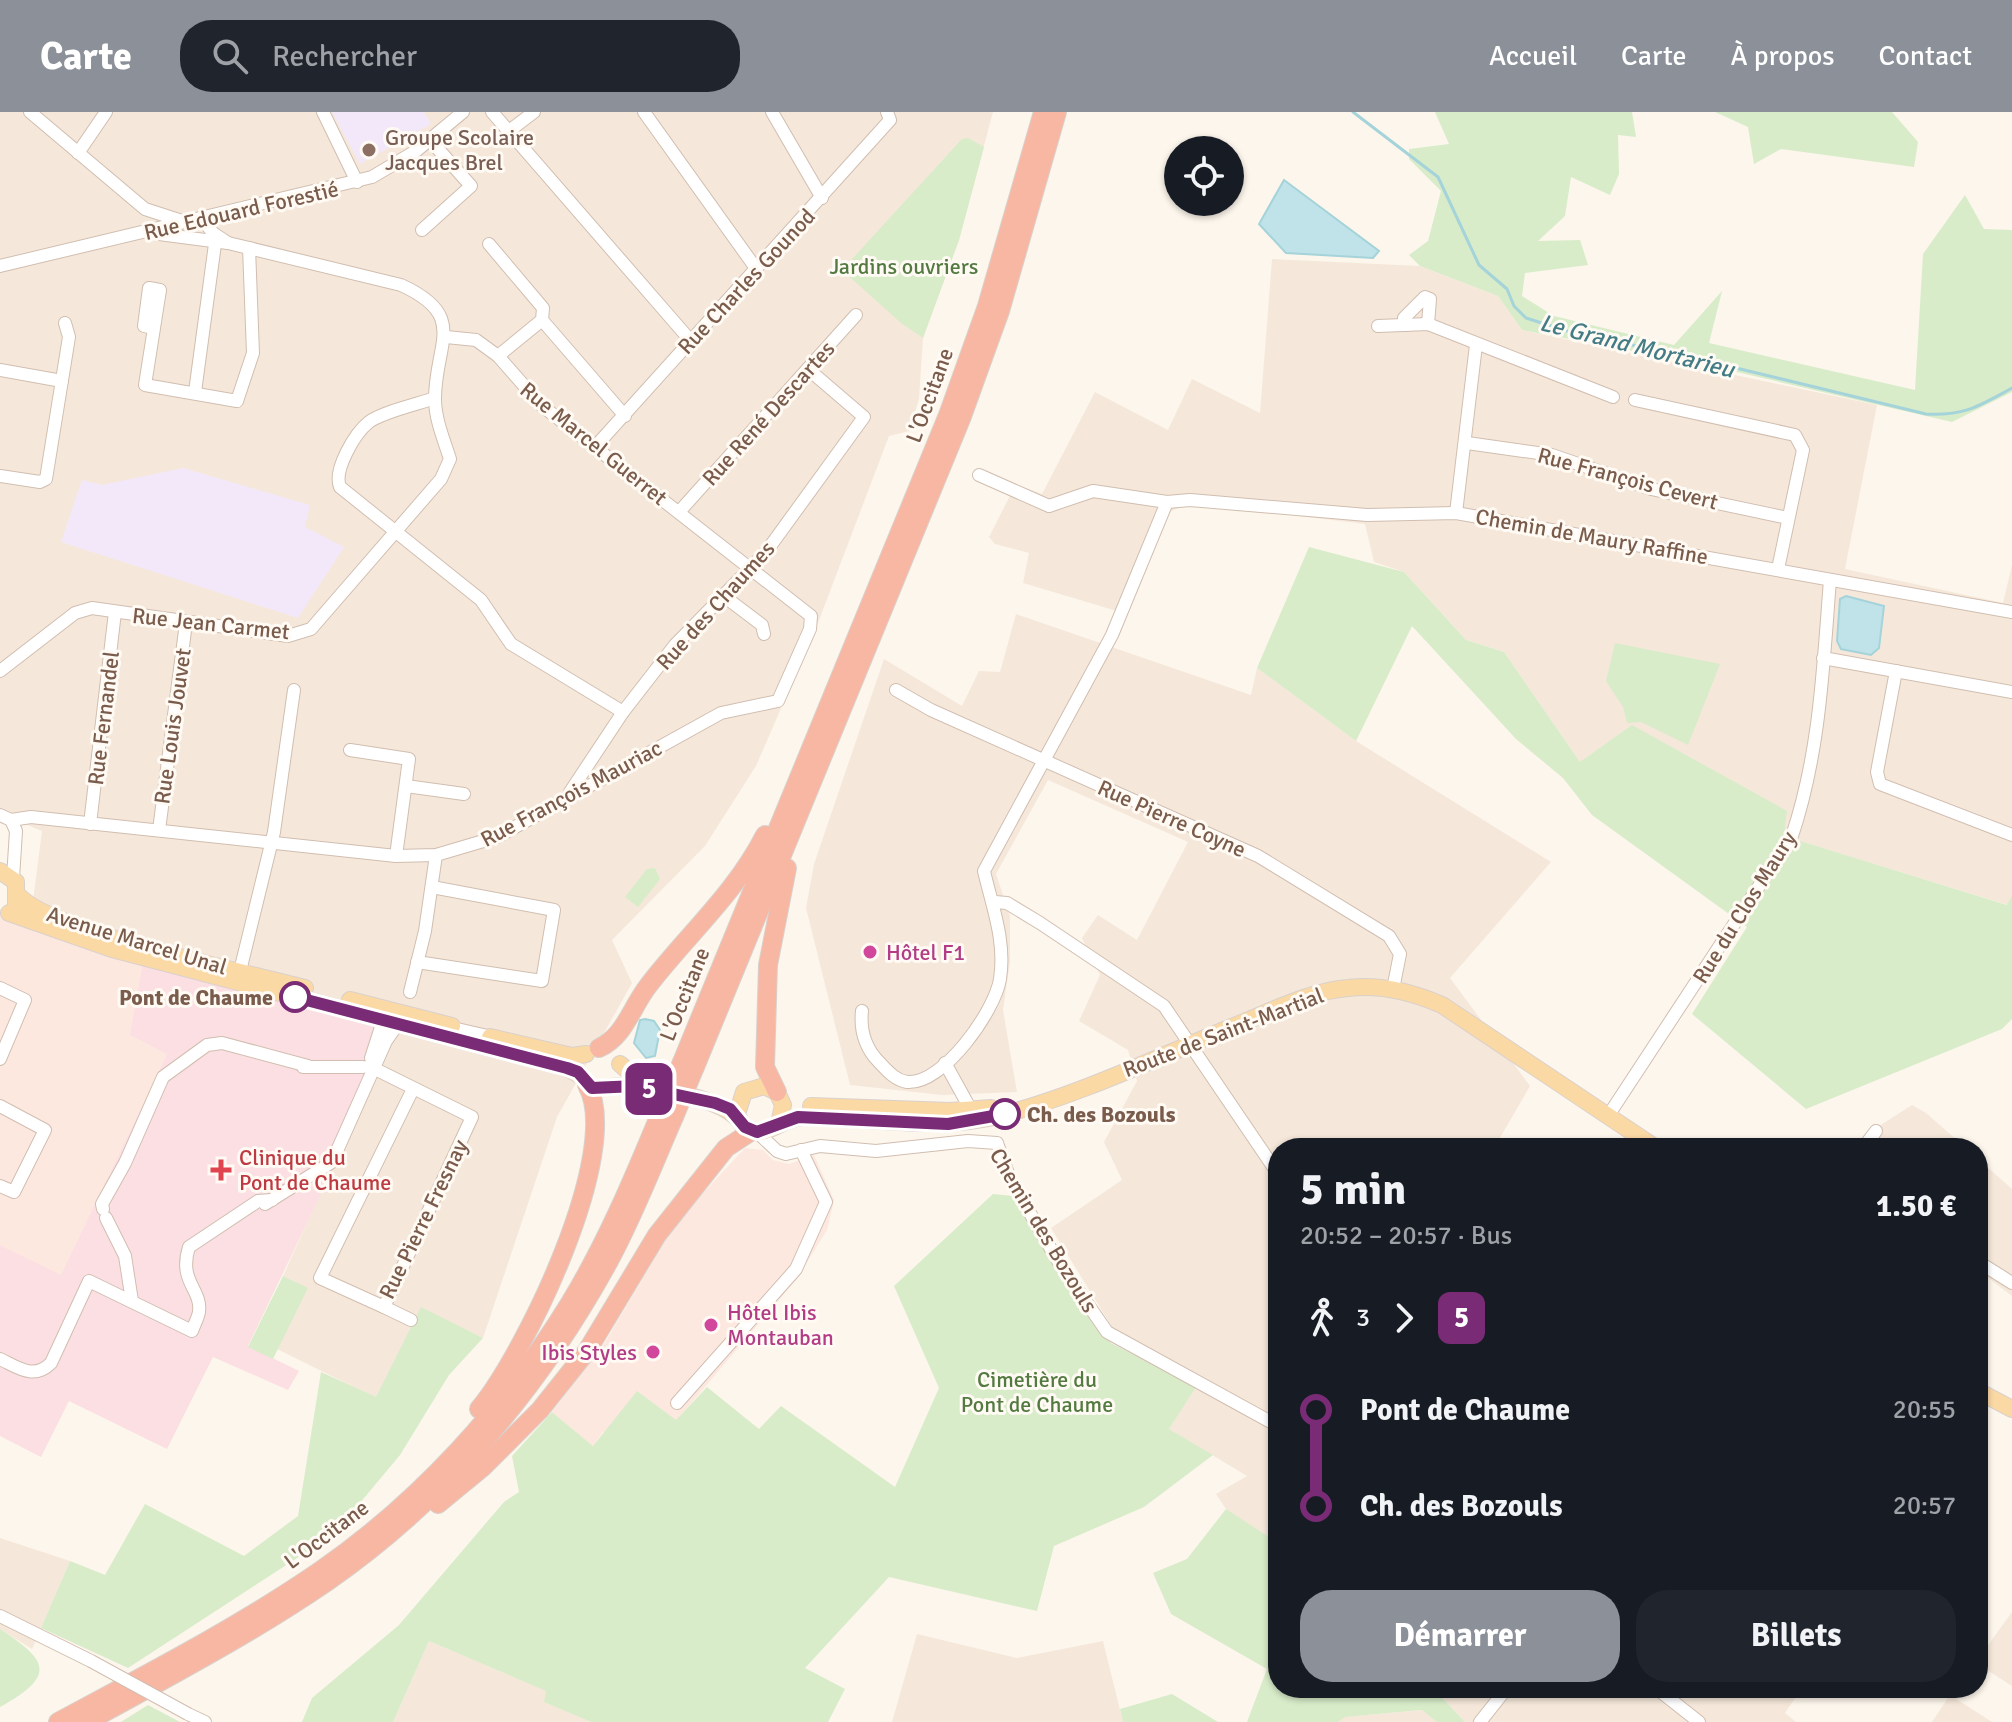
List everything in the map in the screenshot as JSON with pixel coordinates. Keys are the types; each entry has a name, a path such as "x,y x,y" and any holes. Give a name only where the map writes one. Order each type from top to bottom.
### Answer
{"highway":[{"name":"L'Occitane","path":"808,776 987,306 1043,112"},
{"name":"L'Occitane","path":"87,1722 273,1617 364,1555 418,1510 458,1469 550,1357 610,1258 808,776 971,394 1027,223 1057,112"},
{"path":"593,1051 617,1037 648,986 734,886 808,776"},
{"path":"779,1095 765,1067 771,939 808,776"},
{"path":"385,1520 484,1403 533,1322 585,1185 597,1109 584,1080"},
{"name":"L'Occitane","path":"58,1722 250,1616 321,1570 385,1520 451,1458 531,1362 589,1270 668,1114"},
{"path":"364,1555 406,1530 462,1484 540,1410 587,1351 657,1235 726,1148 750,1128"}],"main road":[{"path":"4,872 19,896 4,915"},
{"name":"Avenue Marcel Unal","path":"19,896 37,910 110,937 572,1056 593,1051"},
{"name":"Avenue Marcel Unal","path":"4,915 148,959 567,1068 584,1080"},
{"name":"Route de Saint-Martial","path":"778,1125 798,1117 962,1123 1005,1114 1316,994 1347,988 1393,989 1419,995 1465,1019 1641,1138"},
{"path":"593,1051 613,1052 620,1064 644,1080 722,1096 764,1086 779,1095 784,1111 778,1125 750,1128 730,1109 715,1103 636,1086 598,1090 584,1080 580,1064 593,1051"},
{"path":"611,1087 620,1077 620,1064"},
{"path":"744,1092 737,1106 750,1128"},
{"name":"Route de Saint-Martial","path":"779,1095 799,1106 950,1111 1037,1102"},
{"path":"903,1123 962,1118 971,1110"},
{"path":"1988,1396 2012,1409"}],"street":[{"path":"30,112 149,210 188,223"},
{"path":"78,153 106,112"},
{"path":"323,112 357,182"},
{"name":"Rue Edouard Forestié","path":"0,266 357,182 394,166 463,112"},
{"path":"492,112 690,340"},
{"path":"509,131 534,112"},
{"path":"644,112 755,267"},
{"path":"772,112 822,198"},
{"name":"Rue Charles Gounod","path":"595,447 890,120 887,112"},
{"path":"422,230 471,186 430,140"},
{"path":"149,210 152,231 159,234 249,248 401,285 429,299 444,321 446,337 435,398 369,422 340,464 338,483 481,600 511,644 623,712"},
{"path":"195,392 223,215"},
{"path":"202,219 217,242"},
{"path":"489,244 535,296 543,308 542,320 625,416"},
{"path":"154,328 145,385 237,401 253,353 249,248"},
{"path":"1407,325 1404,318 1425,297 1430,299 1428,324"},
{"name":"Rue René Descartes","path":"679,512 856,315"},
{"path":"498,356 542,320"},
{"path":"0,476 40,482 46,479 69,337 65,323"},
{"path":"1378,326 1428,324 1613,397"},
{"name":"Rue Marcel Guerret","path":"446,337 476,340 498,356 541,405 751,567"},
{"path":"1456,513 1467,443 1476,345"},
{"name":"Rue des Chaumes","path":"568,795 623,712 675,645 766,552 864,417 808,369"},
{"path":"0,370 62,381"},
{"name":"Rue Jean Carmet","path":"0,671 75,613 92,608 288,636 311,629 441,479 450,459 439,425 435,398"},
{"path":"1635,400 1795,435 1803,450 1778,569"},
{"name":"Rue François Cevert","path":"1467,443 1552,455 1651,489 1788,518"},
{"name":"Chemin de Maury Raffine","path":"979,475 1049,506 1093,491 1167,502 1190,500 1367,515 1456,513 2012,612"},
{"path":"862,1011 860,1023 868,1050 894,1077 918,1081 963,1047 996,1000 1001,953 995,902 984,871 1047,761 1112,635 1167,502"},
{"name":"Rue François Mauriac","path":"9,822 45,819 396,856 436,855 497,837 721,713 778,701 810,629 811,616 751,567"},
{"name":"Rue du Clos Maury","path":"1608,1116 1792,836 1809,786 1830,580"},
{"path":"725,597 762,625 764,634"},
{"name":"Rue Fernandel","path":"90,824 115,612"},
{"name":"Rue Louis Jouvet","path":"159,830 186,623"},
{"path":"1823,658 2012,692"},
{"path":"1896,671 1877,772 1880,784 2012,835"},
{"path":"148,959 236,976 240,971 272,843 294,690"},
{"name":"Rue Pierre Coyne","path":"896,690 931,710 1258,856 1389,936 1400,954 1393,989"},
{"path":"350,750 409,759 396,856"},
{"path":"406,786 464,794"},
{"path":"4,872 14,852 9,822"},
{"path":"410,992 436,855"},
{"path":"417,962 542,981 554,910 432,887"},
{"path":"995,902 1007,903 1040,923 1155,999 1173,1015 1268,1159"},
{"path":"0,988 25,1000 0,1059"},
{"path":"0,1359 32,1374 42,1372 51,1363 89,1281 192,1331 199,1311 197,1296 187,1280 186,1256 189,1247 206,1233 246,1210 253,1211 332,1162 365,1092 382,1022 397,1015 492,1037"},
{"path":"368,1072 390,1034 404,1025"},
{"path":"132,1301 125,1256 102,1204 125,1163 163,1077 214,1043 308,1066 368,1072"},
{"path":"945,1063 971,1110"},
{"name":"Rue Pierre Fresnay","path":"368,1072 413,1089 472,1117 384,1307 320,1278 413,1089"},
{"path":"950,1111 959,1103 958,1087"},
{"path":"0,1106 45,1130 14,1192 0,1186"},
{"path":"778,1125 776,1144 781,1153"},
{"path":"750,1128 781,1153"},
{"path":"1871,1138 1876,1131"},
{"name":"Chemin des Bozouls","path":"781,1153 820,1146 864,1151 968,1141 997,1143 1018,1193 1058,1261 1107,1332 1268,1421"},
{"path":"677,1403 796,1269 826,1202 801,1150"},
{"path":"1988,1268 2012,1283"},
{"path":"384,1307 411,1320"},
{"path":"0,1616 205,1722"},
{"path":"1480,1722 1499,1698"},
{"path":"1669,1698 1699,1722"}],"shaded area":[{"path":"0,112 993,112 959,240 923,338 919,399 909,431 889,436 818,623 756,766 705,846 612,940 632,983 557,1117 483,1338 421,1308 376,1398 277,1349 307,1288 283,1276 365,1095 30,924 42,831 0,814"},
{"name":"Groupe Scolaire Jacques Brel","path":"332,112 424,112 431,124 360,164"},
{"path":"1272,259 1420,266 1498,296 1522,330 1877,405 1845,569 2003,603 2012,565 2012,895 2008,905 1783,836 1580,762 1504,652 1466,640 1404,572 1374,562 1365,524 1190,503 1167,513 1127,614 1023,583 1029,553 995,544 989,537 1016,484 1042,494 1095,392 1168,430 1192,379 1260,413"},
{"path":"183,468 310,505 305,527 344,547 298,618 61,542 82,480 102,485"},
{"path":"1016,614 1251,695 1257,668 1356,741 1551,862 1450,978 1530,1086 1500,1138 1268,1138 1268,1539 1226,1509 1216,1494 1247,1476 1169,1429 1195,1387 1112,1327 1051,1228 1122,1180 1104,1142 1137,1081 1128,1050 1079,1021 1100,975 1082,938 1098,915 1137,940 1188,842 1048,780 996,874 1010,916 1010,962 1003,1010 1017,1092 942,1095 850,1085 806,908 814,864 884,659 962,706 979,671 1000,672"},
{"path":"0,909 30,924 143,963 167,1054 61,1276 0,1245"},
{"name":"Clinique du Pont de Chaume","path":"143,963 374,1024 378,1075 248,1346 299,1371 288,1390 213,1357 167,1449 69,1401 41,1457 0,1436 0,1245 61,1275 167,1054 130,1035"},
{"path":"1912,1105 1955,1138 1866,1138"},
{"path":"745,1148 763,1150 773,1160 789,1164 814,1155 834,1200 827,1230 796,1280 676,1421 603,1432 593,1446 552,1412 604,1344 676,1222"},
{"path":"1988,1168 2012,1189 2012,1296 1988,1278"},
{"path":"0,1538 70,1561 32,1649 0,1629"},
{"path":"2012,1612 2012,1686 1988,1670 1988,1645"},
{"path":"917,1634 1017,1658 1103,1641 1123,1722 892,1722"},
{"path":"429,1641 547,1691 545,1702 591,1722 393,1722"},
{"path":"1442,1698 1795,1698 1785,1713 1796,1722 1465,1722"},
{"path":"1948,1698 1955,1698 1992,1722 1932,1722"},
{"path":"1423,1710 1437,1722 1338,1722 1344,1717"}],"green space":[{"path":"1435,112 1632,112 1636,137 1618,135 1619,174 1610,195 1571,177 1565,216 1538,241 1580,240 1588,265 1525,273 1522,296 1554,316 1674,345 1722,291 1709,343 1915,390 1923,254 1965,195 1984,229 2012,230 2012,392 1952,422 1702,364 1522,330 1498,296 1420,266 1409,255 1428,241 1441,191 1409,159 1409,149 1449,144"},
{"path":"1715,112 1892,112 1918,142 1914,167 1781,149 1754,164 1748,127"},
{"name":"Jardins ouvriers","path":"968,138 984,147 959,240 923,338 901,323 842,270 962,139"},
{"path":"1309,547 1404,572 1466,640 1504,652 1580,762 1632,725 1787,811 1784,836 2007,905 2012,895 2012,1019 2002,1029 1806,1109 1692,1014 1747,927 1592,815 1563,778 1516,739 1412,626 1356,741 1257,668"},
{"path":"1615,643 1720,664 1688,745 1641,722 1627,723 1623,707 1606,681"},
{"path":"655,868 660,879 638,907 625,897 647,869"},
{"name":"Cimetière du Pont de Chaume","path":"993,1194 1013,1196 1078,1304 1111,1343 1196,1387 1169,1429 1213,1455 1144,1507 1054,1546 1037,1611 889,1577 805,1668 845,1689 828,1722 591,1722 544,1702 546,1691 429,1641 393,1722 302,1722 312,1698 399,1625 504,1502 519,1492 512,1456 552,1412 593,1446 637,1391 676,1420 707,1387 759,1429 781,1406 895,1487 939,1388 894,1286"},
{"path":"283,1276 308,1288 273,1359 248,1347"},
{"path":"421,1307 483,1338 449,1375 400,1455 334,1534 128,1668 41,1628 70,1561 105,1575 145,1504 244,1556 298,1516 321,1372 376,1397"},
{"path":"1226,1509 1268,1536 1268,1698 1442,1698 1465,1722 1437,1722 1422,1710 1345,1717 1338,1722 1247,1722 1267,1669 1171,1614 1153,1573 1187,1559"},
{"path":"0,1629 29,1650 39,1668 38,1677 31,1686 0,1707"},
{"path":"1172,1694 1218,1722 1123,1722 1120,1709"},
{"path":"148,1705 180,1722 121,1722"}],"water":[{"path":"1284,180 1379,251 1373,258 1286,253 1259,224"},
{"path":"1846,596 1884,606 1879,648 1871,655 1841,649 1837,641 1840,599"},
{"path":"640,1020 654,1021 660,1030 655,1056 646,1058 634,1043"}],"waterway":[{"name":"Le Grand Mortarieu","path":"1353,112 1438,177 1479,265 1507,289 1514,306 1526,318 1586,337 1666,351 1926,414 1971,408 2012,388"}],"bus line":[{"name":"5","path":"295,997 567,1068 578,1072 587,1085 598,1090 636,1086 715,1103 730,1109 745,1127 757,1132 771,1130 798,1117 948,1124 1005,1114"}],"place":[{"name":"Groupe Scolaire Jacques Brel","path":"369,150"},
{"name":"Hôtel F1","path":"870,952"},
{"name":"Pont de Chaume","path":"295,997"},
{"name":"Ch. des Bozouls","path":"1005,1114"},
{"name":"Clinique du Pont de Chaume","path":"221,1170"},
{"name":"Hôtel Ibis Montauban","path":"711,1325"},
{"name":"Ibis Styles","path":"653,1352"}]}
